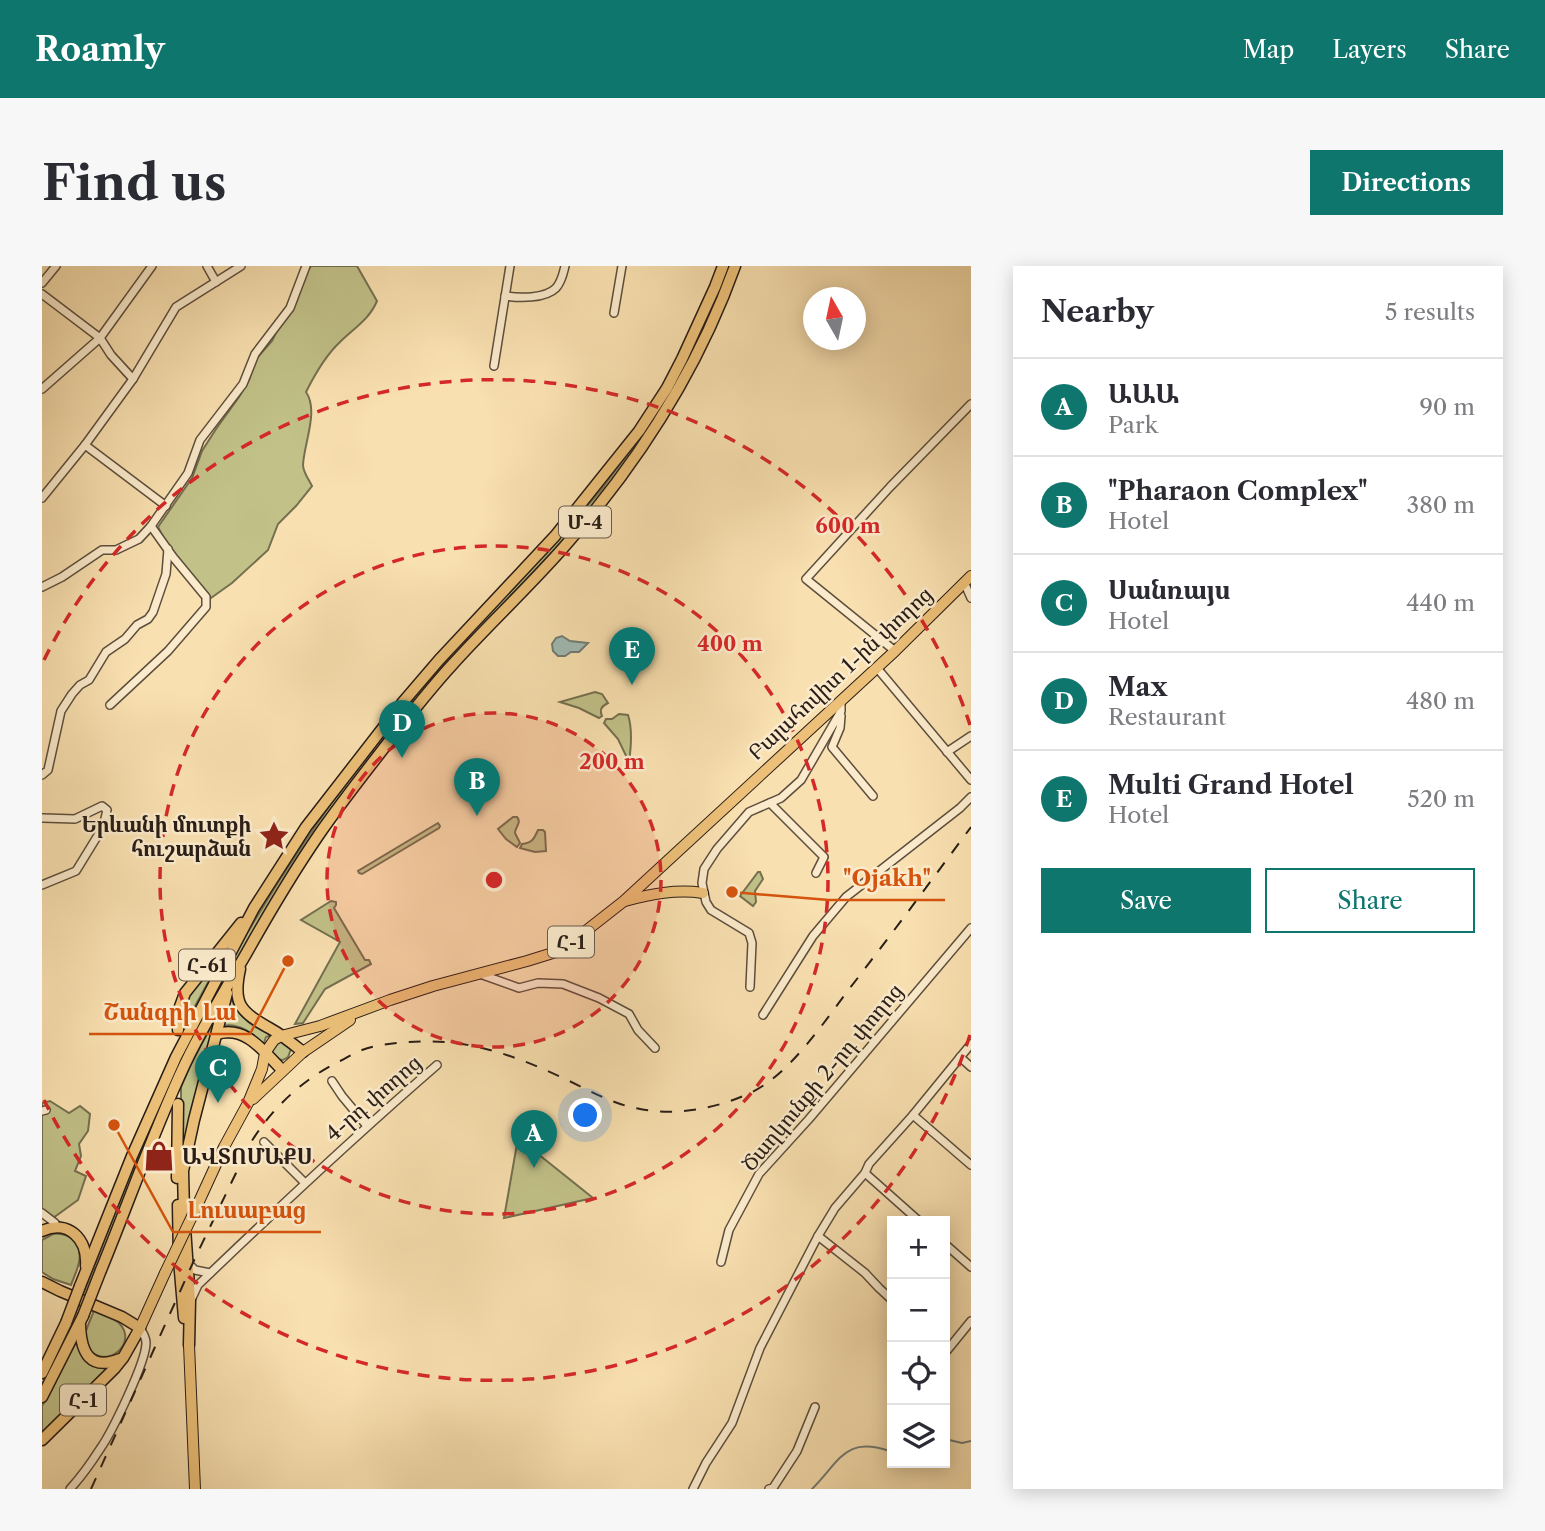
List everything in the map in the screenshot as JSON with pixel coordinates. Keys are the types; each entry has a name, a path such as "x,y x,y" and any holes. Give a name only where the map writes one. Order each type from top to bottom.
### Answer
{"highway":[{"name":"Մ-4","path":"42,1373 66,1323 132,1156 176,1057 254,908 306,827 403,702 555,536 639,431 682,359 723,266"},
{"name":"Մ-4","path":"42,1397 81,1320 143,1162 186,1064 269,912 319,835 414,710 450,666 564,547 627,470 695,360 735,266"},
{"name":"Հ-61","path":"178,1030 178,1012 185,993 254,908"},
{"path":"245,954 236,990 240,1006 252,1018 303,1052"},
{"name":"Հ-61","path":"189,1345 190,1300 183,1171 230,980"},
{"path":"217,1034 229,1031 241,1033 253,1041 282,1070"},
{"name":"Հ-61","path":"178,1104 177,1227 185,1328 189,1345"},
{"path":"48,1229 62,1227 81,1241 86,1254 86,1272"},
{"path":"42,1282 60,1292 112,1312 140,1328"},
{"path":"81,1320 82,1343 88,1357 102,1363 123,1358"},
{"name":"Հ-1","path":"42,1440 115,1368 140,1328"}],"main road":[{"name":"Բալահովիտ 1-ին փողոց","path":"624,901 734,798 841,706 968,579"},
{"path":"624,901 655,893 691,891 703,894"},
{"name":"Հ-1","path":"140,1328 224,1147 248,1103 269,1045 281,1036 320,1026 390,1000 555,952 624,901"},
{"name":"Հ-1","path":"248,1103 303,1052 365,1010"},
{"name":"Հ-61","path":"189,1345 195,1489"}],"street":[{"path":"42,283 56,266"},
{"path":"42,389 100,338 152,266"},
{"path":"207,266 216,282"},
{"path":"42,498 133,379 176,307 241,266"},
{"path":"42,587 102,550 116,550 139,539 151,526 188,473 201,440 243,384 256,354 290,308 306,266"},
{"path":"494,366 510,266"},
{"path":"505,296 515,298 541,295 554,290 562,279 565,266"},
{"path":"614,313 622,266"},
{"path":"42,294 100,338 133,379"},
{"path":"895,651 806,579 971,404"},
{"path":"85,445 166,506"},
{"path":"110,705 168,651 206,607 206,597 151,526"},
{"path":"42,775 48,770 61,711 72,694 79,685 89,680 106,652 125,639 137,625 148,620 153,612 166,574 168,550"},
{"path":"968,579 971,598"},
{"path":"877,668 971,780"},
{"path":"841,706 840,728 832,747 873,796"},
{"path":"750,988 752,943 749,933 711,910 703,894 704,869 716,849 749,812 781,798 801,780 841,706"},
{"path":"947,752 971,736"},
{"path":"763,1015 813,936 846,897 971,797"},
{"path":"770,803 824,857 816,873"},
{"path":"42,824 42,817 75,819 102,806 107,810 103,827 76,872 42,885"},
{"name":"Ծաղկունքի 2-րդ փողոց","path":"721,1262 729,1230 759,1174 971,928"},
{"path":"479,974 519,988 538,983 563,984 599,998 629,1014 638,1030 655,1048"},
{"path":"693,1489 732,1423 760,1348 835,1208 971,1044"},
{"path":"960,1058 971,1067"},
{"name":"4-րդ փողոց","path":"190,1300 198,1285 304,1183 437,1065"},
{"path":"332,1081 367,1126"},
{"path":"913,1115 971,1164"},
{"path":"264,1142 304,1183"},
{"path":"865,1173 913,1216"},
{"path":"42,1213 55,1223 48,1229"},
{"path":"818,1236 865,1273 887,1295"},
{"path":"950,1248 971,1267"},
{"path":"188,1263 195,1270 210,1273"},
{"path":"950,1344 971,1321"},
{"path":"70,1489 102,1447 135,1380 146,1343 140,1328"},
{"path":"769,1489 773,1488 797,1451 815,1407"}],"green space":[{"path":"311,266 357,266 377,301 365,319 330,353 306,392 310,400 311,418 303,465 312,486 278,524 268,550 211,598 166,543 158,527 192,478 202,451 249,380 256,359 272,341"},
{"path":"726,266 731,266 694,350 665,404 632,455 578,523 464,646 398,723 394,720 557,541 601,490 631,449 665,397"},
{"path":"595,692 602,694 608,703 602,708 602,716 599,718 560,702"},
{"path":"619,714 628,715 630,721 629,762 618,739 604,723 606,719 612,719"},
{"path":"371,749 375,752 291,868 207,1015 76,1325 42,1393 42,1385 85,1290 148,1129 195,1029 277,885 338,793"},
{"path":"513,817 517,817 519,821 515,833 520,843 517,847 498,829"},
{"path":"438,823 439,828 362,874 359,873 358,871"},
{"path":"538,830 545,832 546,851 535,852 520,848 522,844 532,840"},
{"path":"758,872 763,879 755,891 756,902 753,906 740,896"},
{"path":"331,901 336,902 334,908 365,960 369,960 371,964 325,989 303,1023 295,1024 340,942 301,920"},
{"path":"232,939 184,1026 181,1022 191,991"},
{"path":"231,998 247,1021 272,1035 266,1037 263,1046 245,1030 222,1026"},
{"path":"221,1008 181,1165 181,1087"},
{"path":"280,1039 291,1049 288,1057 283,1060 277,1059 271,1052"},
{"path":"50,1101 69,1113 80,1106 90,1114 88,1131 79,1144 81,1156 75,1171 86,1176 78,1200 53,1218 42,1210 42,1103"},
{"path":"518,1138 593,1198 504,1218"},
{"path":"53,1234 68,1236 78,1246 79,1263 71,1285 42,1272 42,1240"},
{"path":"94,1310 117,1321 124,1331 122,1346 110,1356 94,1354 87,1345 86,1331"},
{"path":"76,1342 81,1354 112,1365 42,1434 42,1406"}],"water":[{"path":"562,636 570,641 588,643 579,652 558,656 553,651 552,644 556,638"}],"waterway":[{"path":"950,1440 962,1443 971,1441"},
{"path":"812,1489 845,1453 864,1447 887,1451"}],"railway":[{"path":"91,1489 196,1256 250,1144 278,1107 312,1077 371,1047 420,1041 442,1042 502,1053 629,1107 681,1111 735,1099 763,1086 791,1062 817,1032 971,827"}],"place":[{"name":"Multi Grand Hotel","path":"632,685"},
{"name":"Max","path":"402,758"},
{"name":"\"Pharaon Complex\"","path":"477,816"},
{"name":"Երևանի մուտքի հուշարձան","path":"274,836"},
{"name":"\"Ojakh\"","path":"732,892"},
{"name":"Շանգրի Լա","path":"288,961"},
{"name":"Սանռայս","path":"218,1103"},
{"name":"Լուսաբաց","path":"114,1125"},
{"name":"ԱՎՏՈՄԱՔՍ","path":"159,1156"},
{"name":"ԱԱԱ","path":"534,1168"}]}
